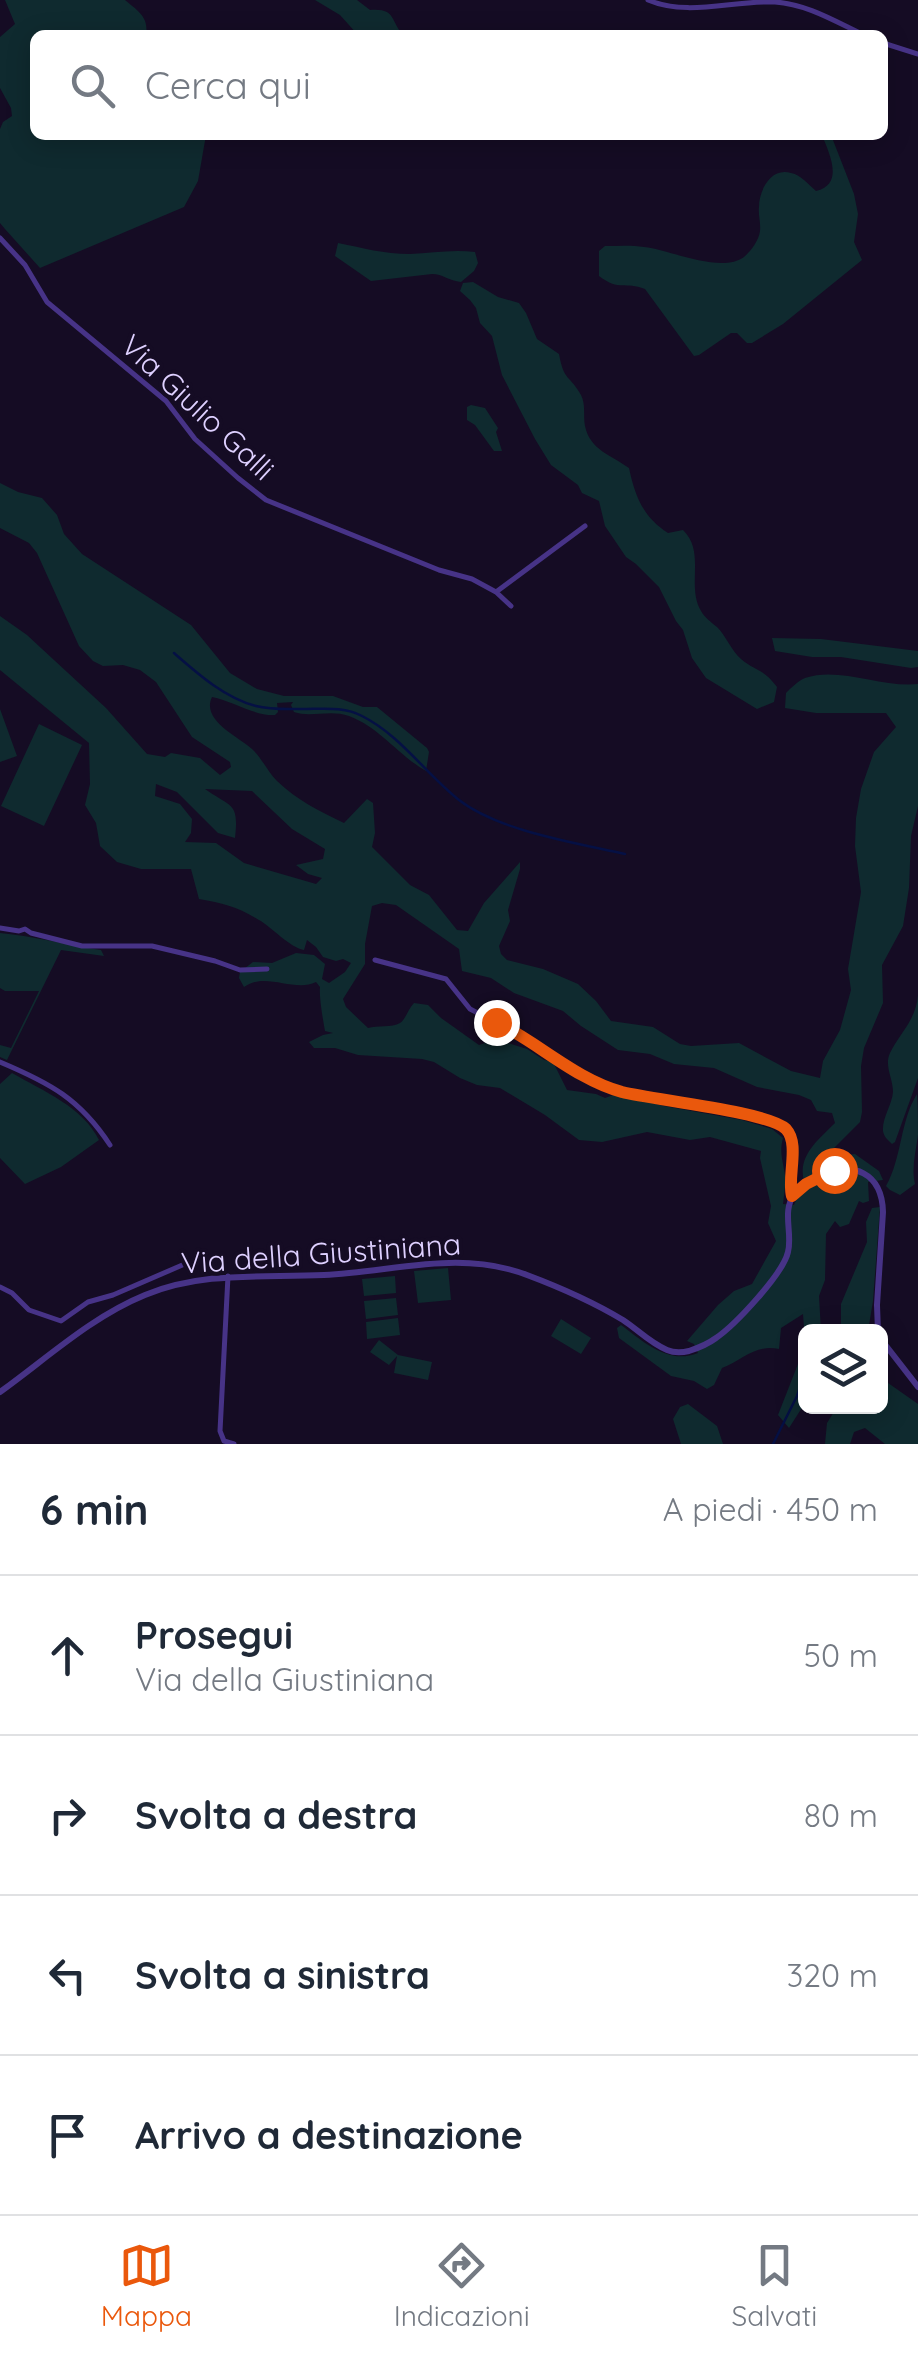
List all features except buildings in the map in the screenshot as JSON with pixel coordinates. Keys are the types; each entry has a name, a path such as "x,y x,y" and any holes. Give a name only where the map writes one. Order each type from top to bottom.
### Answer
{"street":[{"path":"648,0 675,8 775,2 797,6 852,30"},
{"path":"888,45 918,54"},
{"name":"Via Giulio Galli","path":"0,238 24,265 47,302 171,406 194,440 266,500 440,570 472,579 511,606"},
{"path":"496,592 586,526"},
{"path":"0,928 25,929 82,946 152,946 240,970 268,969"},
{"path":"374,960 444,978 470,1009 604,1086 673,1103 742,1113 780,1125 792,1140 792,1196"},
{"path":"0,1062 70,1097 110,1145"},
{"path":"792,1196 822,1175 840,1169 856,1170 870,1178 880,1194 883,1212 878,1324"},
{"name":"Via della Giustiniana","path":"0,1392 125,1305 183,1283 228,1276 324,1275 435,1262 494,1265 529,1276 626,1322 659,1346 682,1353 720,1335 780,1272 789,1250 792,1196"},
{"path":"0,1286 29,1310 61,1321 88,1302 187,1263"},
{"path":"228,1276 220,1431 222,1439 234,1444"},
{"path":"888,1347 918,1387"}],"green space":[{"path":"5,0 125,0 142,15 146,30 30,30 30,140 205,140 198,181 184,207 40,268 0,223 0,129 12,116 0,88 0,37 15,24"},
{"path":"315,0 357,0 370,10 388,13 400,30 354,30 340,15"},
{"path":"824,140 833,140 854,194 858,214 854,242 862,260 783,324 752,343 731,333 694,356 645,289 612,284 599,276 599,251 605,246 644,247 709,262 734,262 744,257 759,234 764,187 772,177 784,172 795,174 816,191 825,187 833,167"},
{"path":"338,243 400,254 475,252 478,263 461,282 432,274 371,281 335,256"},
{"path":"473,282 498,297 519,303 537,339 559,354 565,374 583,399 585,426 591,441 629,468 637,497 652,520 668,533 683,530 690,539 701,611 741,659 777,687 774,702 757,709 706,678 692,658 683,630 659,587 626,557 605,526 599,501 582,493 578,485 551,465 502,375 492,336 480,323 476,308 460,291 463,283"},
{"path":"467,407 485,408 498,428 502,451 494,451 467,420"},
{"path":"0,483 42,498 57,515 64,534 82,554 191,625 230,673 257,689 284,696 333,696 363,707 377,707 427,748 426,771 370,727 349,716 294,712 293,702 277,703 275,715 212,697 210,705 222,727 252,749 277,781 309,805 344,823 367,799 373,803 372,847 410,885 429,895 457,930 468,931 484,903 520,862 508,910 510,921 499,946 507,960 543,969 578,984 611,1021 653,1027 680,1044 691,1046 739,1043 791,1071 820,1078 851,990 848,969 861,892 855,846 861,789 874,752 896,727 886,713 816,713 785,708 786,693 802,679 832,674 918,684 918,806 911,836 903,926 882,965 883,1003 864,1048 861,1066 860,1122 833,1152 837,1156 855,1154 879,1171 883,1180 868,1182 869,1201 859,1201 849,1224 840,1227 835,1221 826,1234 825,1280 819,1296 821,1324 804,1324 803,1314 781,1328 779,1349 756,1351 722,1368 714,1385 707,1389 694,1381 671,1376 619,1338 617,1328 621,1325 667,1354 698,1353 694,1344 687,1341 718,1305 734,1291 752,1284 776,1241 768,1223 771,1206 761,1151 710,1137 690,1140 647,1132 602,1142 579,1140 500,1088 477,1085 434,1062 314,1048 309,1042 333,1033 325,1031 320,987 316,982 299,985 261,981 244,987 240,972 253,962 272,963 296,953 314,955 325,964 322,979 329,983 351,963 323,957 307,940 304,950 298,948 244,912 199,899 191,869 141,869 117,862 100,846 96,823 85,805 90,784 89,743 0,670 0,616 27,635 106,708 147,754 200,758 220,775 231,767 230,762 192,737 156,682 140,670 123,665 103,666 79,646 29,543 0,528","holes":["156,784 177,792 218,833 235,838 232,807 205,789 252,791 292,829 325,849 323,859 296,865 322,878 316,884 244,863 216,843 185,842 191,833 192,819 180,804 155,796","396,905 459,949 462,971 491,978 514,993 563,1011 618,1050 650,1054 674,1064 714,1068 757,1087 799,1095 811,1100 817,1111 832,1113 835,1123 811,1149 804,1164 804,1181 815,1177 817,1180 794,1205 783,1204 783,1138 772,1129 616,1094 605,1098 567,1090 553,1062 502,1041 480,1026 479,1031 488,1042 479,1045 428,1005 414,1003 397,1025 368,1028 343,999 365,964 372,906"]},
{"path":"772,638 821,639 918,651 918,667 775,651"},
{"path":"0,709 17,756 0,762"},
{"path":"39,724 82,745 44,826 1,806"},
{"path":"0,933 101,950 104,956 61,950 7,1060 0,1057 0,1045 11,1048 39,991 0,988"},
{"path":"918,995 918,1078 892,1144 883,1131 893,1092 888,1058 911,1019"},
{"path":"12,1073 73,1109 99,1140 61,1167 25,1184 0,1158 0,1084"},
{"path":"917,1094 915,1184 900,1195 886,1186"},
{"path":"880,1207 869,1324 841,1324 841,1304 867,1242 866,1222 872,1208"},
{"path":"448,1268 451,1300 418,1303 414,1271"},
{"path":"395,1276 396,1293 364,1296 362,1279"},
{"path":"396,1298 398,1315 366,1319 364,1301"},
{"path":"398,1318 400,1335 367,1339 366,1322"},
{"path":"561,1319 591,1338 581,1354 551,1336"},
{"path":"379,1340 398,1355 432,1362 428,1380 394,1373 397,1356 389,1365 370,1352"},
{"path":"798,1364 798,1414 789,1428 778,1415"},
{"path":"888,1383 918,1404 918,1444 885,1444 865,1428 854,1432 850,1444 825,1444 827,1423 833,1414 888,1414"},
{"path":"688,1404 717,1426 723,1444 681,1444 673,1419 680,1407"}],"waterway":[{"path":"174,653 212,684 245,702 273,709 340,709 362,716 389,733 459,800 495,820 625,854"},
{"path":"773,1444 798,1393"}],"route":[{"path":"496,1022 604,1086 673,1103 742,1113 780,1125 792,1140 792,1196 834,1170"}]}
